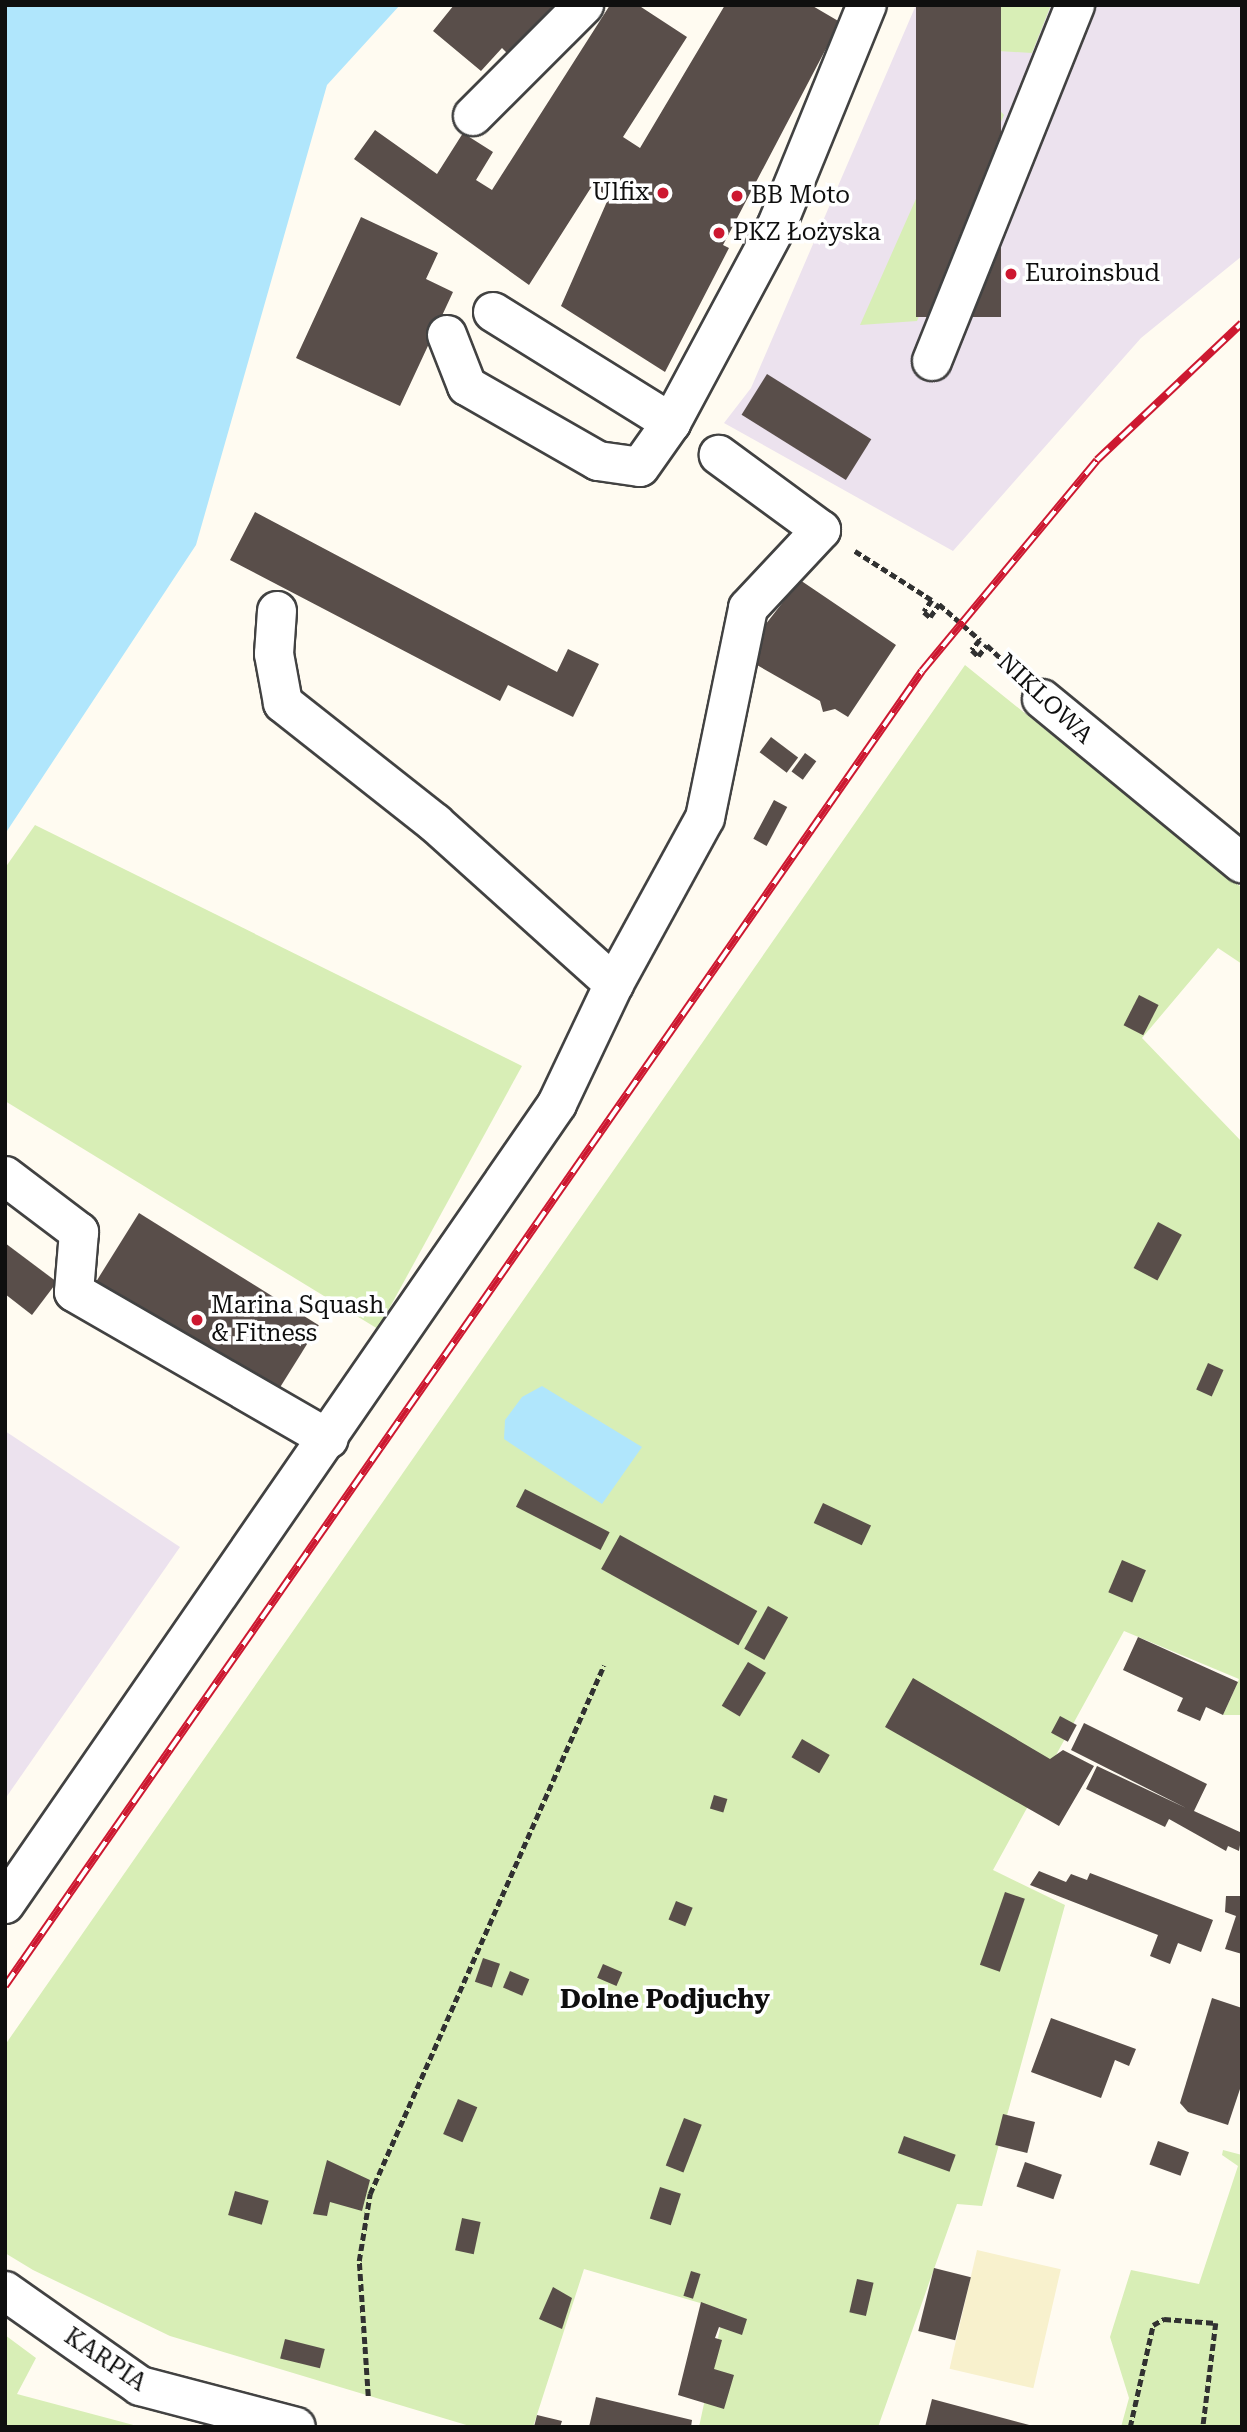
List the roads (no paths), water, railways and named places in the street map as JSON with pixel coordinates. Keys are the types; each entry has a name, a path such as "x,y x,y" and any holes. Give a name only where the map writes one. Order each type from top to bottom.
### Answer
{"street":[{"path":"473,116 584,5"},
{"path":"447,335 467,386 598,461 640,467 671,423 777,225 867,5"},
{"path":"932,361 1075,5"},
{"path":"494,312 671,423"},
{"path":"5,1904 329,1439 557,1104 614,984 705,818 748,608 821,530 719,455"},
{"path":"277,611 274,654 283,704 435,823 614,984"},
{"name":"NIKLOWA","path":"1042,699 1242,863"},
{"path":"5,1176 79,1232 74,1292 329,1439"},
{"name":"KARPIA","path":"5,2291 140,2386 296,2427"}],"water":[{"path":"5,5 400,5 327,85 196,545 5,834"},
{"path":"542,1386 642,1447 602,1504 504,1439 505,1420 522,1397"}],"railway":[{"path":"5,1986 922,671 1097,460 1242,323"}],"place":[{"name":"Ulfix","path":"663,193"},
{"name":"BB Moto","path":"737,196"},
{"name":"PKZ Łożyska","path":"719,233"},
{"name":"Euroinsbud","path":"1011,274"},
{"name":"Marina Squash & Fitness","path":"197,1320"}],"district":[{"name":"Dolne Podjuchy","path":"665,2000"}]}
